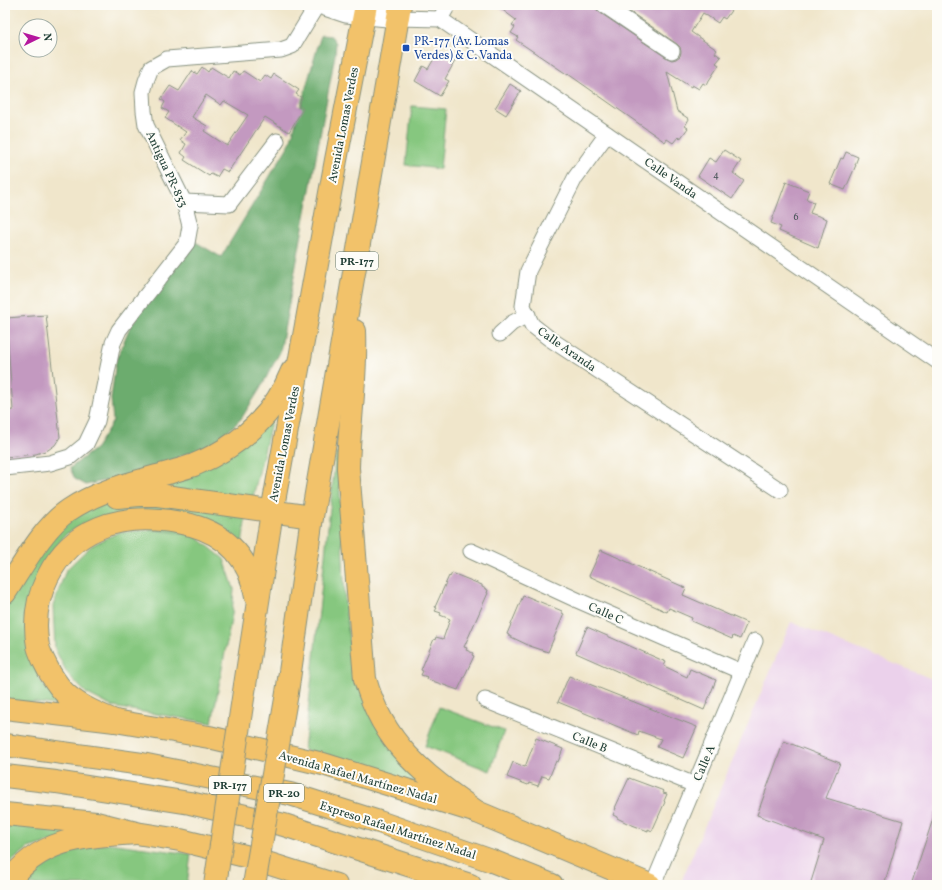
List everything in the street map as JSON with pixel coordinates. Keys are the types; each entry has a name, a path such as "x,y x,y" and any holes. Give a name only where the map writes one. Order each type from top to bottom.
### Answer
{"main road":[{"name":"Avenida Lomas Verdes","path":"215,885 272,512 365,10"},
{"name":"PR-177","path":"254,885 287,693 312,517 399,11"},
{"path":"353,281 355,357 348,468 365,679 375,708 396,744 412,762 456,798 477,812"},
{"path":"5,593 45,533 54,522 70,510 87,500 106,492 194,465 231,446 252,430 270,410 288,380 303,344"},
{"path":"87,500 139,495 158,495 312,517"},
{"path":"115,721 86,709 67,696 55,681 41,655 38,646 37,613 39,600 45,583 57,560 68,548 98,528 135,519 182,523 203,529 219,537 234,548 249,569 254,583 258,604"},
{"name":"Avenida Rafael Martínez Nadal","path":"5,708 115,721 209,737 323,764 477,812 650,885"},
{"name":"Expreso Rafael Martínez Nadal","path":"5,745 142,764 290,794 379,822 492,861 552,885"},
{"name":"PR-20","path":"5,776 56,782 190,803 284,824 470,885"},
{"path":"5,814 96,824 136,833 180,840 245,856 336,885"},
{"path":"7,885 21,867 51,846 70,840 95,836 136,833"}],"street":[{"name":"Antigua PR-833","path":"5,468 50,462 70,457 86,444 97,421 113,342 118,330 187,243 190,226 184,202 146,125 143,92 151,68 167,59 281,50 292,46 317,5"},
{"path":"322,5 346,12 365,10 399,11 440,19 448,5"},
{"path":"604,5 672,51"},
{"name":"Calle Vanda","path":"440,19 937,362"},
{"name":"Calle Aranda","path":"607,134 575,178 528,271 523,306 532,325 550,339 780,490"},
{"path":"184,202 229,204 277,141"},
{"path":"500,334 512,323 528,316"},
{"name":"Calle C","path":"471,551 577,600 742,672"},
{"name":"Calle A","path":"653,885 755,641"},
{"name":"Calle B","path":"485,700 695,785"}],"shaded area":[{"path":"791,622 937,681 937,885 688,885 681,882"}],"green space":[{"path":"321,35 331,36 336,43 335,55 280,352 260,389 241,419 217,442 141,472 86,485 75,479 70,468 96,448 113,421 111,399 116,361 129,329 192,240 221,257 290,143"},
{"path":"412,106 446,109 440,169 406,165"},
{"path":"273,414 252,501 140,488"},
{"path":"338,452 345,602 350,650 354,671 401,760 424,787 361,763 304,750 336,453"},
{"path":"140,500 246,515 242,545 96,518 66,534 49,556 30,646 39,679 59,705 5,700 5,605 23,574 61,525 92,507 115,502"},
{"path":"153,530 193,534 224,559 234,589 232,614 212,723 113,707 86,693 67,673 55,649 53,606 66,570 91,546 119,532"},
{"path":"439,707 504,731 490,771 425,746"},
{"path":"5,823 92,830 28,848 5,869"},
{"path":"108,843 191,854 187,885 19,885 48,855"}],"building":[{"path":"496,5 595,5 599,12 672,60 680,56 680,47 620,5 735,5 725,19 722,17 718,23 703,13 691,32 717,50 715,53 721,57 716,63 719,65 706,85 703,83 699,89 692,85 691,87 667,72 677,111 689,119 685,126 688,128 680,139 678,137 673,143 667,139 665,142 568,74 516,40 518,37 511,33 515,27 512,25 516,20"},
{"path":"438,52 455,61 445,79 449,81 440,96 415,81 423,66 428,69"},
{"path":"202,67 208,72 211,67 229,78 233,71 240,75 243,71 260,82 265,75 271,79 274,74 299,90 296,94 302,98 298,105 303,109 289,132 265,117 228,172 222,169 217,177 211,174 209,176 184,160 186,157 181,153 186,144 180,140 186,132 165,118 169,112 162,108 165,102 161,99 170,86 179,91 192,71 197,74","holes":["206,95 221,105 224,101 248,115 227,146 204,131 207,126 192,117"]},
{"path":"510,84 521,91 506,115 495,108"},
{"path":"724,150 741,161 733,173 744,181 732,199 698,176 709,158 716,162"},
{"path":"846,152 858,157 845,190 830,184 841,158 843,159"},
{"path":"786,182 809,191 806,199 814,202 810,213 827,219 818,248 779,231 781,227 771,223"},
{"path":"46,315 60,437 55,445 48,450 36,454 5,457 5,411 13,410 6,318"},
{"path":"601,550 686,588 683,595 747,623 740,639 733,636 732,639 691,621 692,618 669,608 667,612 589,576"},
{"path":"452,573 482,585 482,587 488,590 464,647 467,648 466,650 473,653 472,655 474,656 458,690 427,679 428,677 421,675 423,671 421,670 434,639 435,640 436,637 443,639 450,619 435,611 437,608 435,607 449,576 450,577"},
{"path":"523,596 562,611 564,614 548,652 530,646 507,634"},
{"path":"587,627 666,662 664,666 687,677 690,669 716,680 704,710 576,653"},
{"path":"569,676 697,727 683,758 657,747 661,739 639,731 638,735 558,702"},
{"path":"536,738 563,749 549,778 542,776 538,786 529,783 528,785 507,777 513,762 525,767"},
{"path":"784,741 840,763 826,798 903,821 884,885 810,885 824,840 757,815"},
{"path":"629,778 664,791 663,793 667,794 652,831 648,829 648,831 627,823 613,815"},
{"path":"935,813 937,813 937,885 911,885"}],"place":[{"name":"PR-177 (Av. Lomas Verdes) & C. Vanda","path":"406,48"}]}
